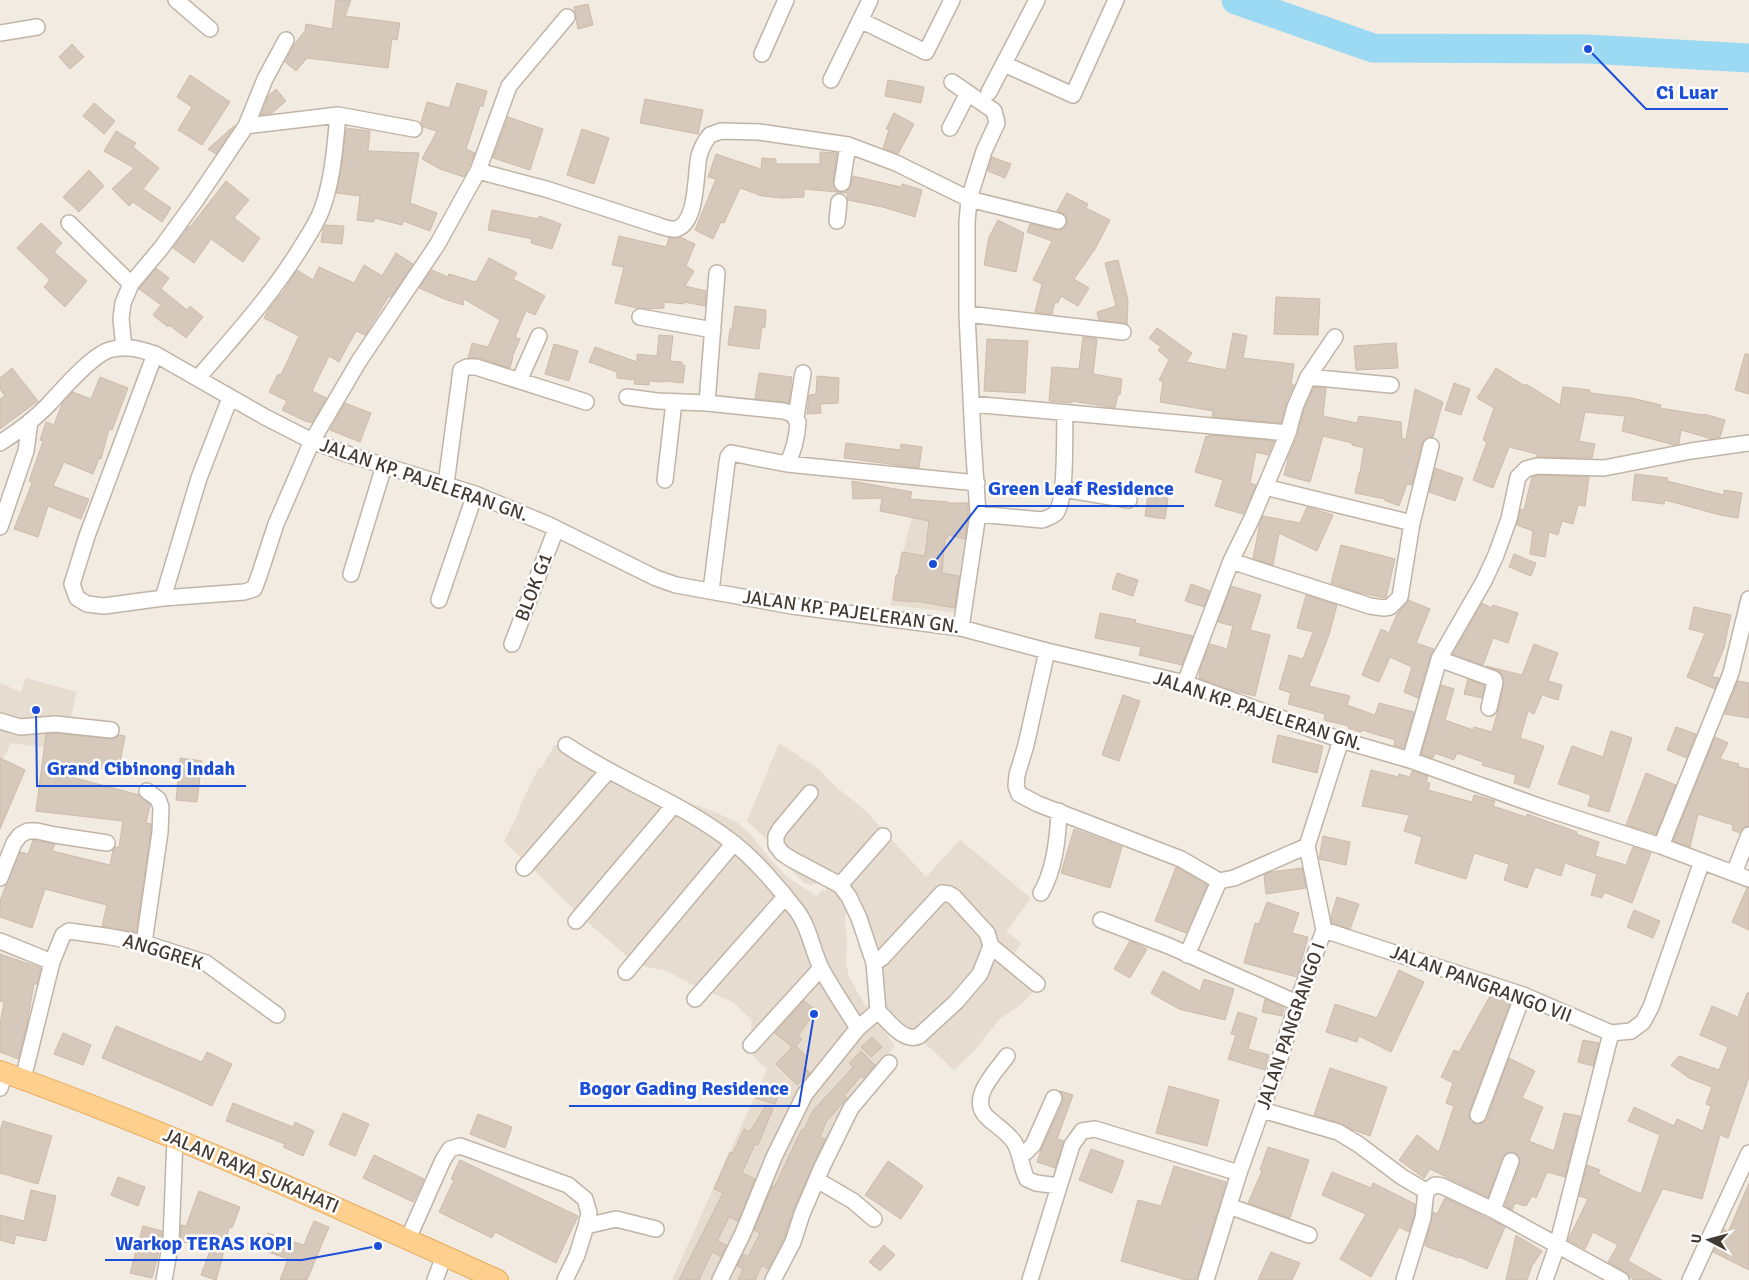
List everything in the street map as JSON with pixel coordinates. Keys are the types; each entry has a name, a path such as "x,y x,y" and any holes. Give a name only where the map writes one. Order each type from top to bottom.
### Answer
{"main road":[{"name":"JALAN RAYA SUKAHATI","path":"7,1078 175,1138 252,1170 498,1280"}],"street":[{"path":"762,54 786,0"},
{"path":"831,80 870,0"},
{"path":"860,20 926,52 952,0"},
{"path":"989,92 1037,0"},
{"path":"1004,64 1073,95 1116,0"},
{"path":"179,1 210,29"},
{"path":"155,354 87,536 72,584 77,598 87,604 104,606 163,598 244,592 254,589 276,524 312,441 359,361 437,245 478,171 509,86 567,17"},
{"path":"0,33 37,27"},
{"path":"124,348 121,319 123,302 131,284 162,247 246,126 266,79 286,40"},
{"path":"952,82 994,111 997,123 984,151 969,199 967,222 967,314 978,514 961,628"},
{"path":"950,128 968,93"},
{"path":"246,126 338,115 414,129"},
{"path":"198,378 280,280 315,226 328,189 338,115"},
{"path":"478,171 546,188 657,225 678,229 687,222 692,208 699,154 704,142 714,132 721,130 759,132 848,145 896,163 969,199 1058,221"},
{"path":"842,183 848,145"},
{"path":"837,221 840,202"},
{"path":"69,223 131,284"},
{"path":"707,403 717,273"},
{"path":"967,314 1123,332"},
{"path":"640,317 713,330"},
{"path":"519,381 539,336"},
{"path":"1186,683 1232,561 1288,433 1295,407 1308,377 1335,337"},
{"name":"JALAN KP. PAJELERAN GN.","path":"0,443 30,421 48,405 65,385 108,350 138,349 155,354 230,398 312,441 384,466 475,494 556,529 656,578 676,584 792,606 961,628 1047,651 1186,683 1341,740 1410,760 1661,846 1749,879"},
{"path":"446,484 461,370 467,367 476,367 586,402"},
{"path":"787,464 793,453 798,432 796,417 802,373"},
{"path":"1308,377 1391,385"},
{"path":"627,397 784,411 796,417"},
{"path":"163,598 199,478 230,398"},
{"path":"665,480 674,402"},
{"path":"972,404 1288,433"},
{"path":"978,514 1042,520 1056,514 1063,489 1065,413"},
{"path":"0,527 26,452 30,421"},
{"path":"1410,760 1439,659 1484,581 1496,555 1508,519 1518,477 1526,469 1537,466 1604,468 1691,451 1749,444"},
{"path":"1232,561 1370,606 1384,608 1396,604 1400,597 1412,523 1432,446"},
{"path":"711,591 729,455 736,454 787,464 977,483"},
{"path":"352,574 384,466"},
{"path":"1265,487 1412,523"},
{"path":"1063,489 1129,500"},
{"path":"438,600 475,494"},
{"name":"BLOK G1","path":"512,644 556,529"},
{"path":"1661,846 1731,674 1749,599"},
{"path":"1047,651 1026,745 1017,775 1016,786 1019,794 1038,804 1181,860 1219,881 1234,878 1307,846"},
{"path":"1439,659 1495,680 1490,708"},
{"path":"0,721 20,727 55,724 111,730"},
{"name":"JALAN PANGRANGO I","path":"1206,1280 1297,1002 1324,930 1307,846 1341,740"},
{"path":"566,745 608,771 674,805 734,843 764,872 798,912 821,968 858,1028"},
{"path":"524,868 608,771"},
{"path":"144,943 160,832 161,807 158,799 147,792"},
{"path":"810,793 780,829 776,836 776,845 782,853 792,860 840,885 849,897 859,918 874,964 878,1011 908,1038 919,1036 956,1002 980,974 991,946"},
{"path":"576,921 674,805"},
{"path":"1041,893 1050,870 1058,831 1058,811"},
{"path":"0,878 14,843 20,835 28,831 107,843"},
{"path":"1734,873 1749,835"},
{"path":"840,885 883,836"},
{"path":"626,972 734,843"},
{"path":"1545,1280 1557,1246 1611,1033 1631,1031 1643,1022 1651,1007 1702,861"},
{"path":"1187,955 1219,881"},
{"path":"874,964 882,958 942,893 954,897 987,933 991,946 1037,984"},
{"path":"694,999 785,897"},
{"path":"1101,920 1297,1002"},
{"name":"JALAN PANGRANGO VII","path":"1324,930 1523,995 1611,1033"},
{"name":"ANGGREK","path":"7,1078 62,935 69,931 144,943 206,963 277,1015"},
{"path":"0,941 52,962"},
{"path":"751,1044 821,968"},
{"path":"1478,1115 1523,995"},
{"path":"720,1280 743,1233 774,1157 805,1094 858,1028 878,1011"},
{"path":"1007,1056 980,1095 980,1109 986,1117 1002,1129 1014,1142 1019,1154 1022,1170 1027,1179 1036,1183 1059,1186"},
{"path":"774,1280 793,1242 816,1180 851,1108 889,1063"},
{"path":"1019,1154 1026,1152 1032,1145 1054,1098"},
{"path":"1262,1110 1338,1132 1358,1144 1402,1177 1426,1191"},
{"path":"1030,1280 1072,1145 1082,1131 1095,1129 1240,1173"},
{"path":"164,1280 171,1241 175,1138"},
{"path":"408,1241 443,1160 450,1149 460,1146 568,1185 585,1199 589,1213 586,1226 577,1255 565,1280"},
{"path":"1690,1280 1702,1250 1749,1153"},
{"path":"1493,1210 1511,1160"},
{"path":"816,1180 853,1201 874,1219"},
{"path":"1404,1280 1423,1218 1426,1191 1435,1185 1442,1186 1493,1210 1621,1280"},
{"path":"1229,1206 1309,1235"},
{"path":"586,1226 616,1219 656,1228"},
{"path":"435,1280 444,1256"}],"shaded area":[{"path":"912,517 974,524 958,604 953,612 890,605"},
{"path":"26,678 77,692 68,728 71,729 69,737 63,750 11,743 3,759 0,758 0,683 21,692"},
{"path":"779,743 820,770 835,786 864,809 926,877 960,840 1031,898 1006,931 1021,943 1013,956 1041,982 1023,1003 1000,1019 973,1052 954,1070 888,1009 877,1021 895,1046 865,1083 828,1140 792,1222 795,1232 794,1245 771,1280 672,1280 767,1069 753,1056 751,1020 733,1002 665,970 637,965 584,919 504,841 538,769 542,767 554,746 557,745 589,756 673,798 710,810 737,822 752,836 787,877 817,896 822,890 825,891 826,887 840,895 839,897 848,900 845,921 846,962 849,977 866,1007 870,1005 876,995 877,981 865,920 854,919 853,897 834,880 811,885 804,883 776,855 766,839 747,821"}],"building":[{"path":"336,0 351,0 345,16 400,23 397,40 392,39 388,68 307,58 296,71 285,62 294,45 305,31 306,24 332,29"},
{"path":"588,4 593,25 578,29 574,7"},
{"path":"72,44 84,57 70,69 59,57"},
{"path":"190,75 230,102 202,145 178,130 192,107 177,97"},
{"path":"888,80 924,87 921,103 885,96"},
{"path":"457,83 487,91 466,149 475,153 464,177 440,169 422,159 437,131 423,127 421,123 427,102 449,108"},
{"path":"276,89 286,101 272,113 261,115 268,96"},
{"path":"645,99 703,110 698,134 640,123"},
{"path":"94,103 115,121 104,134 83,116"},
{"path":"894,113 914,124 898,154 883,148 889,130 886,129"},
{"path":"508,117 543,129 530,170 493,158"},
{"path":"235,125 216,154 208,149"},
{"path":"346,128 370,131 368,151 419,153 410,203 437,213 430,231 403,221 402,225 374,218 374,222 357,220 360,196 336,193 342,164"},
{"path":"582,129 609,138 594,184 567,175"},
{"path":"116,131 136,143 133,147 159,168 143,189 171,208 162,222 133,202 129,206 112,189 134,168 104,151"},
{"path":"820,152 837,153 833,182 836,190 840,192 846,192 850,188 853,176 901,187 902,184 922,190 915,217 883,207 848,200 847,193 804,189 804,197 782,198 762,196 740,188 724,223 721,222 713,239 695,230 716,179 708,177 716,154 761,169 762,158 776,159 776,164 820,164"},
{"path":"992,157 1011,164 1005,178 988,171"},
{"path":"89,170 104,186 79,212 63,197"},
{"path":"226,181 249,200 234,218 260,238 243,262 211,239 194,263 173,248"},
{"path":"1067,193 1088,204 1086,208 1110,220 1095,249 1074,279 1089,288 1078,306 1061,296 1058,303 1055,302 1052,314 1035,312 1042,284 1033,280 1052,241 1027,232 1030,224 1056,230 1064,228 1067,224 1067,218 1064,214 1057,211"},
{"path":"492,210 538,219 539,216 561,224 552,249 531,243 532,239 488,230"},
{"path":"998,220 1024,233 1016,272 984,265 989,237"},
{"path":"41,223 62,243 54,252 87,281 65,307 44,287 50,280 17,248"},
{"path":"325,225 344,226 342,244 321,242"},
{"path":"619,236 666,247 669,238 680,237 695,244 686,266 694,271 685,286 706,291 705,306 684,302 684,304 664,302 664,308 648,309 615,303 624,267 612,265"},
{"path":"396,253 413,264 391,297 389,296 365,335 356,331 339,362 329,356 312,391 326,398 312,423 282,410 287,401 269,392 278,374 281,375 299,336 264,318 297,270 313,280 319,267 354,283 364,265 382,276"},
{"path":"489,258 517,273 513,279 545,296 535,315 526,311 515,337 520,339 512,357 510,368 479,358 468,358 472,343 488,347 500,320 464,299 463,305 419,288 432,270 448,277 449,274 476,282"},
{"path":"1118,260 1128,300 1127,324 1099,320 1097,312 1116,306 1105,263"},
{"path":"156,268 169,278 161,289 187,310 190,306 203,317 186,338 153,315 161,305 139,289"},
{"path":"1276,297 1320,299 1318,335 1274,334"},
{"path":"735,306 766,310 765,328 762,327 759,349 728,345"},
{"path":"1157,328 1192,353 1186,362 1226,370 1233,333 1247,336 1243,358 1294,364 1291,384 1294,385 1286,403 1281,423 1212,417 1213,411 1160,402 1163,382 1159,380 1169,360 1158,350 1161,347 1149,338"},
{"path":"659,335 673,336 670,361 682,362 682,365 685,365 683,383 649,381 649,385 634,384 635,380 617,378 617,372 589,362 595,347 637,362 637,354 657,356"},
{"path":"1083,337 1097,339 1093,374 1122,379 1120,395 1118,394 1115,408 1072,401 1072,403 1049,401 1052,367 1079,369"},
{"path":"987,339 1028,341 1025,393 984,391"},
{"path":"1396,343 1398,368 1356,370 1354,346"},
{"path":"554,344 578,351 569,381 545,374"},
{"path":"1745,354 1749,354 1749,394 1735,390"},
{"path":"12,368 38,401 0,429 0,399 5,396 0,389 0,378"},
{"path":"1496,368 1560,405 1563,387 1590,390 1590,393 1632,398 1661,405 1660,408 1704,414 1725,420 1720,437 1712,439 1681,430 1679,444 1674,445 1622,431 1625,416 1585,412 1579,441 1595,444 1592,458 1536,457 1537,454 1509,447 1493,488 1473,480 1487,442 1483,440 1494,408 1477,398"},
{"path":"759,373 792,377 789,403 755,399"},
{"path":"817,376 839,378 838,403 820,404 821,413 807,414 809,395 816,394"},
{"path":"100,377 128,388 112,430 109,429 101,459 99,458 93,474 64,462 53,486 89,499 81,519 48,506 38,537 14,529 32,483 29,481 43,441 40,440 46,422 54,425 62,404 73,392 91,399"},
{"path":"1454,383 1470,389 1461,415 1445,410"},
{"path":"1314,387 1326,388 1323,416 1357,423 1359,416 1401,422 1402,439 1406,439 1415,389 1443,402 1433,437 1428,437 1422,443 1412,485 1407,484 1399,506 1385,499 1355,493 1364,448 1352,445 1352,443 1323,436 1310,482 1284,475 1287,460 1297,437 1304,410"},
{"path":"345,403 371,413 360,442 330,430"},
{"path":"1209,435 1274,441 1268,455 1256,452 1250,483 1256,485 1243,514 1215,506 1223,480 1195,472 1206,436 1209,437"},
{"path":"846,443 900,450 901,444 922,447 919,468 844,458"},
{"path":"1435,468 1463,478 1455,501 1429,492"},
{"path":"1635,474 1668,478 1667,481 1724,495 1724,490 1742,493 1738,518 1665,500 1664,504 1632,500"},
{"path":"1538,475 1589,477 1585,506 1578,505 1573,524 1562,521 1558,535 1549,532 1545,557 1530,554 1533,531 1517,525 1521,509 1524,510 1532,477"},
{"path":"852,481 912,492 910,499 968,503 965,539 948,535 948,538 945,538 942,573 959,576 955,608 916,601 893,600 896,575 898,575 902,552 925,556 929,521 880,511 882,498 853,499"},
{"path":"1148,494 1168,498 1165,519 1145,516"},
{"path":"1307,507 1333,515 1317,551 1279,533 1273,565 1253,558 1263,516 1300,523"},
{"path":"1341,545 1395,559 1386,598 1360,593 1331,583"},
{"path":"1514,554 1536,563 1531,576 1509,567"},
{"path":"1117,573 1138,580 1133,596 1112,589"},
{"path":"1191,584 1210,591 1204,607 1185,601"},
{"path":"1231,586 1261,595 1250,630 1270,635 1255,696 1199,678 1200,670 1210,644 1227,649 1233,626 1218,622"},
{"path":"1306,595 1337,605 1329,635 1309,686 1350,696 1347,705 1375,715 1379,703 1414,712 1404,748 1394,745 1395,740 1362,730 1361,732 1348,728 1349,726 1324,720 1325,714 1288,704 1291,693 1279,689 1289,655 1303,659 1313,632 1297,628"},
{"path":"1408,600 1430,609 1416,643 1434,649 1430,656 1418,698 1404,692 1412,667 1390,657 1379,682 1362,675 1381,629 1389,633 1397,614"},
{"path":"1482,603 1492,608 1493,605 1518,613 1508,643 1493,638 1483,665 1453,654"},
{"path":"1694,607 1731,615 1724,648 1712,677 1719,678 1715,689 1687,677 1705,633 1689,629"},
{"path":"1100,613 1136,620 1135,623 1193,636 1182,665 1139,655 1141,647 1095,638"},
{"path":"1534,644 1558,653 1548,681 1562,685 1558,700 1542,695 1534,714 1528,711 1520,738 1544,746 1529,788 1514,783 1516,775 1482,765 1483,762 1457,753 1454,760 1435,753 1433,758 1421,754 1441,685 1454,689 1445,720 1473,730 1474,727 1492,732 1504,680 1500,672 1486,666 1522,675"},
{"path":"1468,679 1485,686 1482,698 1464,694"},
{"path":"1738,681 1749,683 1749,718 1725,714"},
{"path":"1123,695 1140,701 1119,761 1102,755"},
{"path":"1676,727 1696,734 1687,758 1667,750"},
{"path":"1611,731 1632,738 1609,812 1588,806 1591,795 1558,784 1572,746 1603,757"},
{"path":"55,733 110,739 119,735 125,736 119,769 54,766 53,772 139,795 150,805 146,823 151,824 151,831 136,932 102,926 107,905 45,889 32,928 0,917 0,901 20,852 28,854 33,840 55,844 52,851 110,865 113,850 115,847 119,847 123,821 36,811 46,734"},
{"path":"1278,735 1323,746 1317,773 1272,762"},
{"path":"1715,737 1728,743 1720,759 1739,764 1738,767 1749,769 1749,826 1744,827 1740,833 1732,830 1733,825 1698,814 1690,847 1673,841"},
{"path":"0,758 25,770 0,829"},
{"path":"180,758 202,761 197,802 176,800"},
{"path":"1371,770 1398,777 1399,774 1410,777 1412,771 1428,776 1426,782 1430,783 1428,790 1472,802 1474,795 1495,801 1493,806 1526,817 1527,814 1577,832 1576,834 1599,842 1595,856 1626,865 1633,847 1651,853 1632,903 1604,892 1602,898 1591,895 1597,874 1565,863 1561,876 1535,867 1527,888 1504,880 1509,864 1474,853 1466,879 1415,863 1422,837 1404,831 1409,815 1362,806"},
{"path":"1646,773 1676,785 1656,834 1626,825"},
{"path":"1074,829 1122,847 1110,888 1061,873"},
{"path":"1323,836 1350,842 1346,865 1319,859"},
{"path":"1176,867 1207,885 1186,933 1155,921"},
{"path":"1302,868 1306,888 1266,894 1264,875 1271,872"},
{"path":"1747,888 1749,888 1749,930 1732,922"},
{"path":"1337,897 1359,904 1350,929 1332,923 1331,916"},
{"path":"1267,902 1299,913 1292,933 1308,937 1297,977 1244,963 1255,923 1259,924"},
{"path":"1634,910 1660,921 1653,938 1627,927"},
{"path":"1130,941 1147,949 1130,978 1114,969"},
{"path":"0,954 41,968 37,984 34,984 26,1030 18,1059 0,1052 0,1024 4,1002 0,1001"},
{"path":"1399,970 1424,982 1391,1052 1359,1036 1357,1042 1326,1032 1335,1004 1377,1018"},
{"path":"1163,971 1200,991 1204,979 1234,989 1225,1020 1179,1009 1151,993"},
{"path":"1747,993 1749,993 1749,1077 1728,1138 1720,1135 1702,1199 1662,1190 1628,1261 1662,1280 1633,1280 1626,1272 1608,1262 1618,1245 1593,1232 1585,1249 1568,1240 1588,1199 1579,1196 1587,1165 1600,1170 1598,1174 1641,1194 1660,1135 1628,1121 1634,1107 1674,1126 1677,1119 1703,1131 1711,1106 1706,1104 1712,1087 1689,1078 1671,1065 1679,1056 1719,1070 1728,1047 1700,1035 1712,1006 1738,1017"},
{"path":"1491,994 1510,1004 1469,1112 1470,1121 1474,1124 1479,1124 1487,1119 1509,1058 1535,1071 1522,1098 1543,1107 1529,1141 1554,1151 1564,1113 1580,1116 1565,1177 1547,1172 1536,1198 1532,1196 1526,1206 1515,1203 1512,1210 1505,1206 1520,1164 1518,1155 1515,1152 1509,1152 1502,1157 1488,1197 1430,1169 1424,1178 1399,1160 1417,1135 1439,1152 1454,1106 1446,1103 1453,1083 1441,1077 1454,1050 1459,1052"},
{"path":"1265,999 1284,1008 1282,1016 1262,1012"},
{"path":"804,1001 816,1010 798,1036 802,1039 796,1046 808,1058 802,1065 810,1073 797,1085 776,1064 792,1047 775,1033"},
{"path":"1238,1012 1257,1018 1248,1049 1269,1055 1265,1070 1228,1059 1236,1035 1231,1034"},
{"path":"116,1026 202,1062 207,1052 232,1064 212,1106 102,1058"},
{"path":"63,1033 91,1045 83,1065 54,1054"},
{"path":"872,1037 882,1047 871,1057 861,1047"},
{"path":"1583,1040 1599,1043 1593,1066 1578,1062"},
{"path":"861,1051 875,1065 863,1078 861,1076 844,1096 847,1098 826,1122 820,1137 825,1139 793,1210 784,1238 768,1269 762,1265 755,1280 738,1280 743,1269 737,1266 743,1254 748,1257 760,1233 754,1230 772,1186 774,1187 778,1180 802,1129 804,1130 812,1112 853,1067 849,1063"},
{"path":"1330,1068 1387,1087 1370,1136 1341,1123 1314,1115"},
{"path":"760,1084 780,1090 775,1104 755,1098"},
{"path":"1169,1086 1219,1100 1207,1146 1156,1133"},
{"path":"1060,1091 1073,1095 1057,1139 1064,1141 1055,1168 1037,1162 1063,1102"},
{"path":"233,1103 293,1127 295,1122 314,1131 303,1156 283,1147 285,1144 226,1121"},
{"path":"766,1105 773,1109 758,1145 755,1144 742,1173 755,1179 738,1221 729,1217 717,1241 726,1245 721,1257 712,1252 699,1280 679,1280 723,1193 714,1189 730,1152 733,1153 744,1129 750,1132"},
{"path":"343,1113 369,1124 355,1156 329,1145"},
{"path":"478,1114 512,1127 505,1148 470,1134"},
{"path":"3,1121 52,1136 38,1184 0,1173 0,1131"},
{"path":"1268,1147 1309,1160 1290,1218 1248,1203 1262,1171 1260,1170"},
{"path":"1091,1149 1124,1161 1112,1193 1079,1180"},
{"path":"374,1155 424,1179 413,1202 363,1178"},
{"path":"460,1160 578,1216 556,1263 495,1232 492,1238 439,1212 454,1180 451,1179"},
{"path":"888,1161 923,1186 901,1219 865,1195"},
{"path":"1174,1166 1226,1182 1197,1280 1186,1280 1121,1261 1138,1200 1161,1206"},
{"path":"1332,1172 1371,1188 1373,1183 1415,1204 1414,1216 1409,1232 1399,1227 1371,1277 1340,1259 1366,1214 1322,1195"},
{"path":"118,1177 145,1187 138,1206 111,1195"},
{"path":"1749,1183 1749,1270 1713,1252 1724,1229 1728,1232"},
{"path":"31,1190 56,1196 46,1241 16,1235 14,1244 0,1240 0,1215 24,1221"},
{"path":"199,1191 240,1207 232,1228 229,1227 216,1280 201,1275 211,1248 209,1248 210,1244 180,1242 181,1225 186,1226"},
{"path":"1445,1198 1505,1227 1487,1269 1459,1257 1425,1246 1433,1212 1437,1214"},
{"path":"314,1221 329,1227 307,1280 280,1280 288,1259 262,1250 268,1233 304,1245"},
{"path":"143,1226 162,1231 160,1248 152,1278 130,1273"},
{"path":"1516,1235 1542,1251 1532,1266 1527,1280 1506,1280"},
{"path":"884,1245 895,1255 880,1271 869,1262"},
{"path":"1271,1252 1300,1263 1292,1280 1258,1280"}],"waterway":[{"path":"1236,0 1373,48 1588,49 1749,58"}],"place":[{"name":"Ci Luar","path":"1588,49"},
{"name":"Green Leaf Residence","path":"933,564"},
{"name":"Grand Cibinong Indah","path":"36,710"},
{"name":"Bogor Gading Residence","path":"814,1014"},
{"name":"Warkop TERAS KOPI","path":"378,1246"}]}
